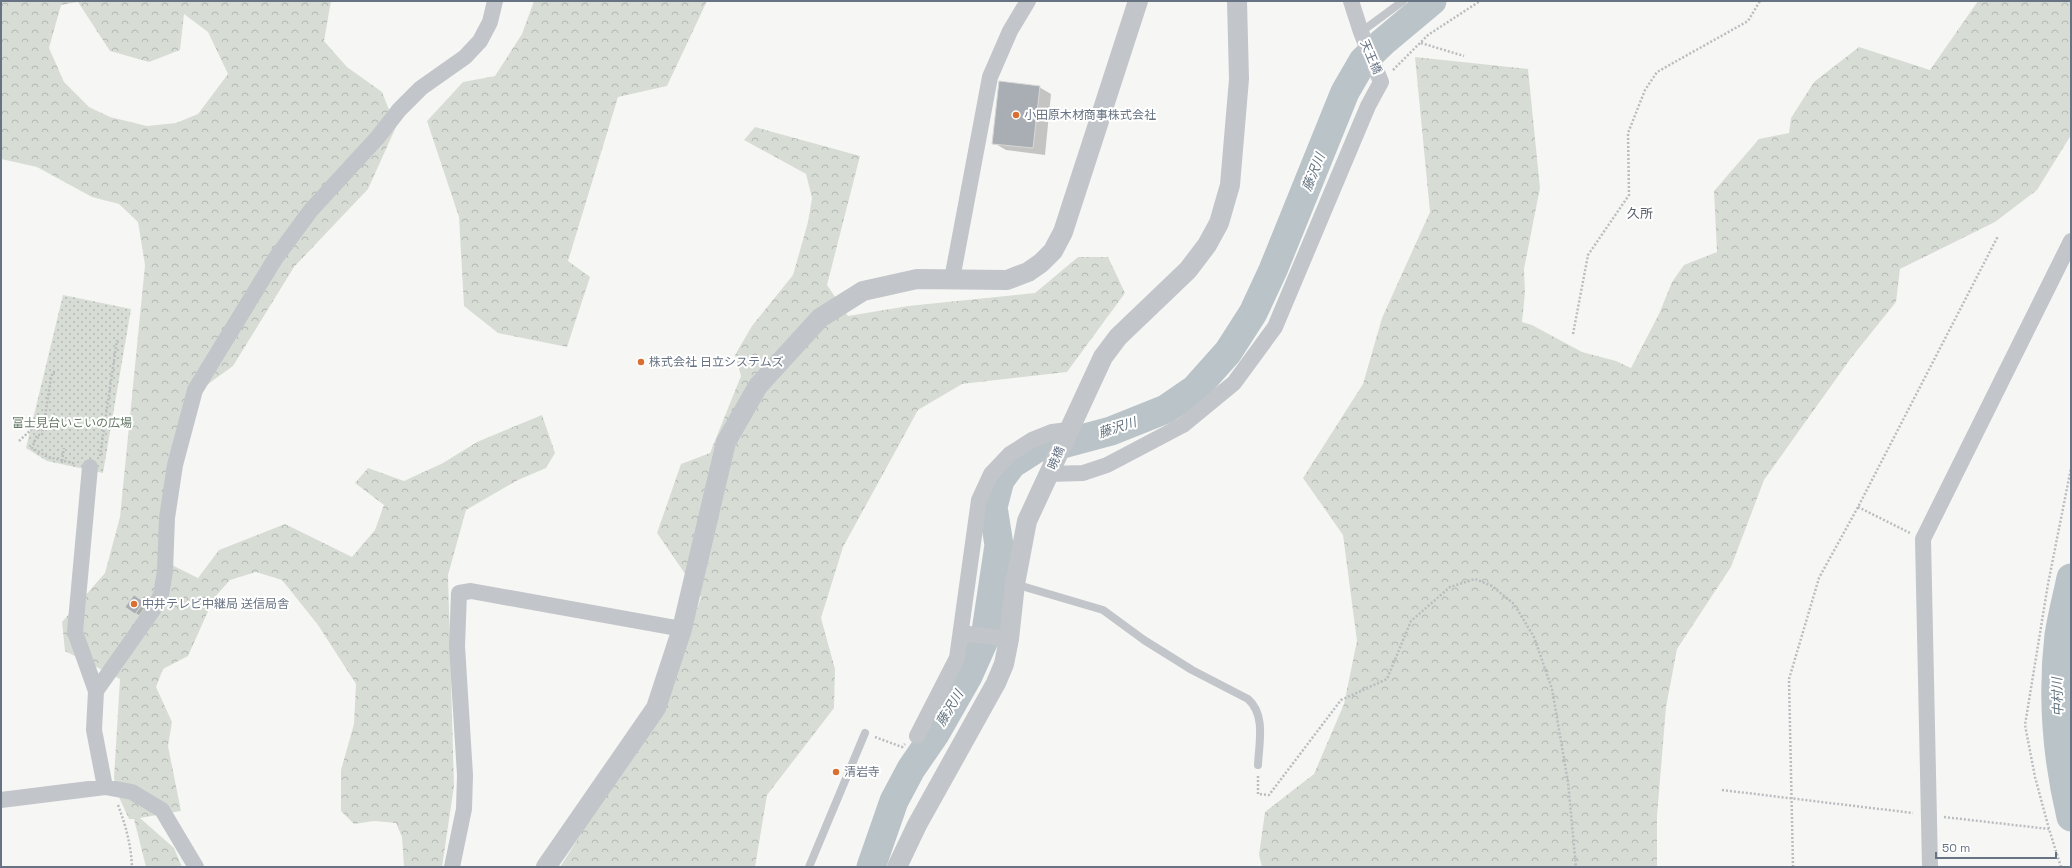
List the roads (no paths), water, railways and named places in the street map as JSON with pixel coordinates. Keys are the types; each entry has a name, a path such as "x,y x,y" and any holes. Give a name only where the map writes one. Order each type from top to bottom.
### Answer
{"street":[{"path":"96,691 153,610 161,595 165,571 168,518 174,465 195,390 275,259 311,210 378,137 399,110 420,88 465,57 480,41 490,22 495,1"},
{"path":"952,279 990,77 1010,31 1028,1"},
{"path":"546,867 656,708 682,629 726,442 758,386 820,318 864,291 917,279 1007,280 1028,272 1041,263 1053,251 1063,232 1138,1"},
{"name":"暁橋","path":"897,867 917,826 996,682 1004,664 1003,639 1027,521 1103,357 1118,337 1188,270 1207,245 1219,223 1230,185 1239,79 1237,1"},
{"name":"天王橋","path":"1047,479 1083,473 1107,465 1183,425 1234,383 1275,327 1368,106 1381,82 1361,32 1351,1"},
{"path":"1930,867 1923,539 2071,241"},
{"path":"917,736 957,658 963,633 979,500 991,474 1010,454 1032,440 1052,432 1068,430"},
{"path":"90,467 74,632 96,691 94,730 105,787"},
{"path":"452,867 464,809 465,775 458,646 459,593 471,591 682,629"},
{"path":"963,633 1003,639"},
{"path":"1,800 105,787 132,792 162,810 196,867"}],"lane":[{"path":"1361,32 1403,1"},
{"path":"1015,584 1102,610 1144,640 1192,670 1248,699 1255,705 1260,720 1258,765"},
{"path":"809,867 865,732"}],"waterway":[{"name":"藤沢川","path":"871,867 894,801 911,769 935,734 968,676 985,638 999,545 993,507 1000,480 1012,464 1037,448 1059,445 1111,431 1166,409 1195,389 1228,352 1253,313 1273,270 1345,92 1363,61 1383,42 1432,1"},
{"name":"中村川","path":"2071,578 2059,635 2056,680 2059,749 2071,817"}],"place":[{"name":"小田原木材商事株式会社","path":"1016,115"},
{"name":"株式会社 日立システムズ","path":"641,362"},
{"name":"中井テレビ中継局 送信局舎","path":"134,604"},
{"name":"清岩寺","path":"836,772"}],"district":[{"name":"久所","path":"1640,213"}],"park label":[{"name":"富士見台いこいの広場","path":"72,423"}]}
